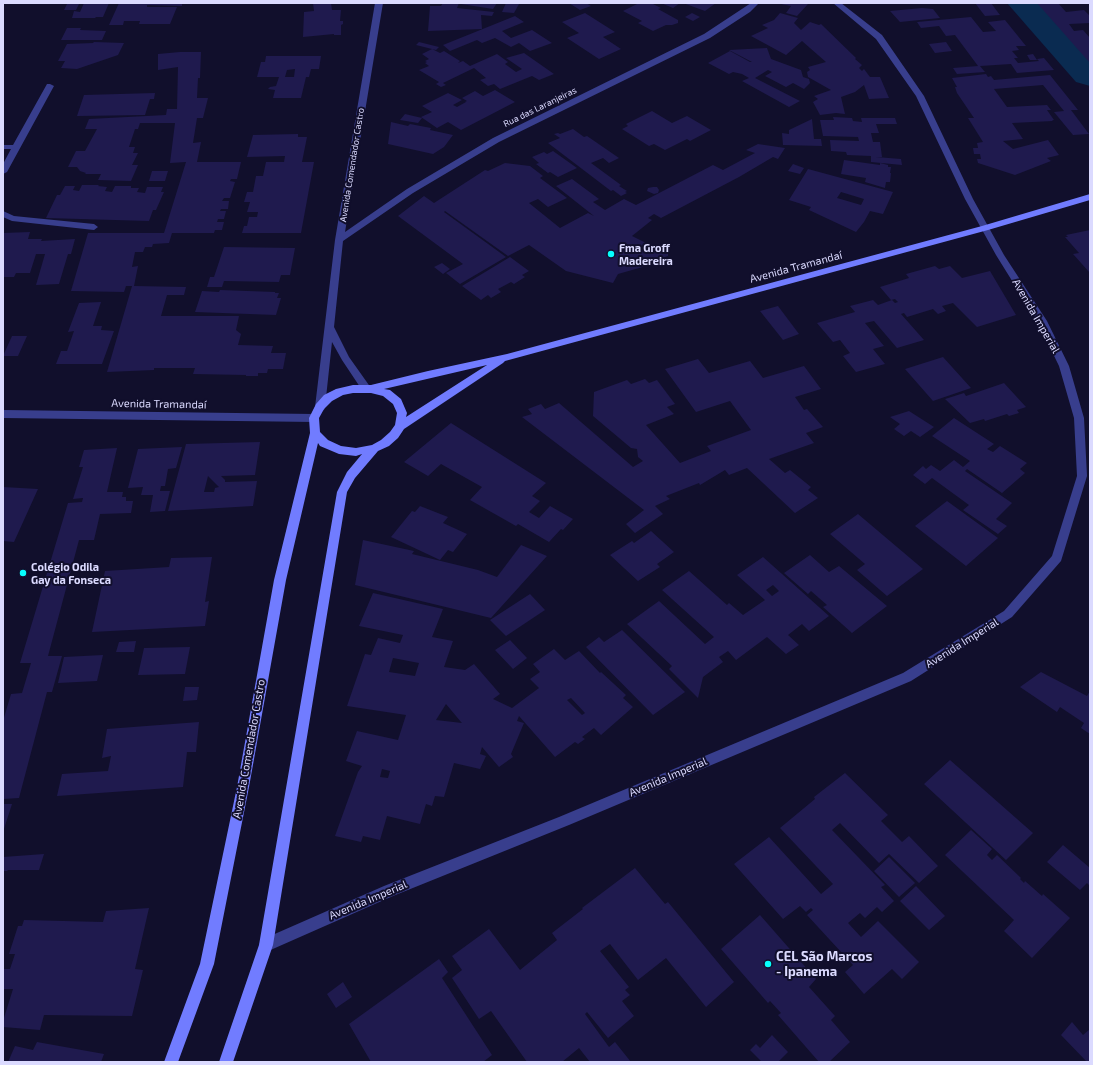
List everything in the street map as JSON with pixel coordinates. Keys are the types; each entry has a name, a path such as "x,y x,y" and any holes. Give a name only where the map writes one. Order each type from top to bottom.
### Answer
{"main road":[{"name":"Avenida Tramandaí","path":"368,388 507,357 986,228 1090,197"},
{"name":"Avenida Tramandaí","path":"400,426 507,357"},
{"path":"353,388 368,388 386,393 397,402 402,413 400,426 394,435 386,443 374,448 356,452 339,450 324,443 315,433 314,418 320,407 328,398 340,392 353,388"},
{"name":"Avenida Comendador Castro","path":"170,1062 207,964 243,787 280,580 315,433"},
{"path":"226,1062 266,945 342,492 351,475 374,448"}],"street":[{"name":"Avenida Comendador Castro","path":"320,407 340,240 379,3"},
{"name":"Rua das Laranjeiras","path":"340,240 410,191 496,140 708,36 748,10 755,3"},
{"name":"Avenida Imperial","path":"266,945 389,890 564,821 907,676 1008,614 1057,558 1082,476 1079,418 1064,366 1042,321 1000,255 969,199 920,96 879,37 837,3"},
{"path":"3,172 50,86"},
{"path":"3,147 16,147"},
{"path":"3,214 12,218 94,227"},
{"path":"330,328 345,358 368,388"},
{"name":"Avenida Tramandaí","path":"3,414 314,418"}],"building":[{"path":"84,3 109,3 103,17 72,18 74,11 80,12"},
{"path":"119,3 182,3 182,6 147,5 147,7 177,7 170,24 139,24 140,21 124,21 123,25 109,25"},
{"path":"313,3 331,3 332,10 341,10 340,21 343,21 343,24 341,25 341,35 334,34 303,37 304,12 314,11"},
{"path":"443,3 459,3 457,8 494,12 492,16 481,15 482,29 428,31 430,6 441,6"},
{"path":"461,3 497,3 493,9"},
{"path":"506,3 519,4 514,13 502,12"},
{"path":"569,3 586,3 591,6 580,10"},
{"path":"639,3 651,3 661,8 658,9 678,20 678,23 666,25 653,31 638,23 642,21 623,11"},
{"path":"661,3 680,3 673,8"},
{"path":"683,3 716,3 705,11"},
{"path":"975,3 991,3 1000,15 985,16"},
{"path":"1037,3 1058,3 1066,12 1084,10 1090,16 1090,23 1069,24 1074,31 1083,30 1090,38 1090,63"},
{"path":"67,4 79,4 76,10 64,10"},
{"path":"781,4 808,4 797,16 786,13 791,6"},
{"path":"922,8 933,9 940,18 900,22 890,11"},
{"path":"585,13 615,32 603,37 621,49 599,59 567,38 579,33 562,22"},
{"path":"692,13 700,17 693,21 685,17"},
{"path":"780,13 798,18 794,23 801,30 810,22 819,25 821,24 856,58 855,59 862,65 859,68 862,71 864,69 870,77 880,77 889,98 869,99 864,85 855,92 841,97 845,114 836,113 820,115 813,102 818,99 814,96 831,90 808,77 807,72 810,70 808,67 826,62 802,41 786,55 751,36 768,28 762,25 774,20"},
{"path":"515,16 524,22 502,31 511,38 532,30 552,43 530,51 519,43 511,47 495,38 482,43 477,40 450,51 443,45"},
{"path":"971,17 983,32 996,31 988,22 1005,20 1026,46 1016,46 1019,50 1012,51 1018,58 1014,58 1018,63 1039,61 1037,59 1044,58 1054,70 1017,73 1011,64 980,66 985,72 957,74 953,68 978,66 955,35 946,36 939,26 921,28 917,22"},
{"path":"67,28 106,31 102,40 61,40"},
{"path":"94,42 124,43 118,55 77,69 61,68 65,61 58,61 67,44"},
{"path":"419,42 439,47 436,50 416,45"},
{"path":"946,42 952,51 935,53 929,44"},
{"path":"767,48 771,59 801,70 803,77 809,79 810,83 804,89 793,83 786,87 765,76 772,72 768,70 755,78 800,101 789,107 742,81 749,78 742,74 733,72 729,74 708,63 730,51 752,62 729,50"},
{"path":"432,49 440,53 444,51 460,61 458,63 463,61 470,66 497,54 508,62 505,64 516,72 522,69 506,58 524,53 554,74 539,80 532,76 500,89 494,84 488,86 480,80 486,78 474,68 443,83 446,85 441,87 436,84 439,82 419,70 429,66 425,63 427,62 425,61 429,59 422,54"},
{"path":"201,52 200,78 198,78 197,98 208,98 203,118 197,118 193,143 201,142 197,162 241,162 237,179 231,179 230,181 235,182 230,198 224,198 222,201 229,201 228,209 221,209 220,211 226,211 224,219 218,219 217,222 224,222 222,230 215,230 214,233 172,233 169,243 153,244 152,247 145,247 143,252 135,252 132,267 138,266 134,286 186,287 184,295 167,295 161,316 239,316 236,330 241,334 238,345 273,346 271,353 286,353 283,369 268,369 267,373 258,373 258,376 193,374 195,368 154,368 154,370 107,372 132,286 126,286 124,292 71,291 88,233 164,233 186,162 170,163 175,123 140,123 138,129 135,129 129,147 135,147 133,153 138,153 132,165 138,165 131,181 98,180 101,174 85,174 86,173 80,171 77,167 68,167 76,151 85,151 97,129 85,129 89,119 166,115 167,109 177,109 178,67 158,70 158,54"},
{"path":"1033,54 1037,60 1030,60 1027,55"},
{"path":"266,56 321,56 319,69 311,69 309,77 306,77 301,98 273,98 275,90 268,89 276,86 279,77 257,77 261,62 265,62","holes":["295,69 294,77 285,77 287,70"]},
{"path":"986,74 988,77 991,76 994,80 1050,75 1078,110 1071,110 1089,134 1073,135 1054,112 1064,111 1043,85 994,89 1007,107 1047,105 1051,110 1047,110 1054,120 1012,123 1023,139 1003,141 1013,149 1048,140 1059,155 1047,158 1051,161 1015,175 978,163 977,159 981,159 980,154 974,154 973,148 978,148 977,143 983,142 968,118 974,118 957,93 955,87 957,87 952,78"},
{"path":"495,90 515,102 461,130 448,122 437,128 421,117 432,112 422,106 448,93 462,100 453,105 457,107 467,101 462,98 475,91 483,96"},
{"path":"155,93 154,99 150,99 145,115 77,116 84,95"},
{"path":"652,111 672,123 687,116 711,130 690,141 687,139 665,150 654,144 649,146 622,129 628,126 626,124"},
{"path":"405,114 422,118 418,123 400,120"},
{"path":"833,117 852,118 853,121 862,122 861,118 895,118 897,124 876,124 879,133 871,133 873,142 880,142 882,157 876,157 901,159 902,165 871,162 871,156 847,155 846,152 831,151 830,140 859,141 858,137 823,136 820,120 834,120"},
{"path":"812,119 814,139 821,139 822,146 783,145 782,133 789,134 789,130"},
{"path":"391,122 408,126 410,124 431,128 430,130 453,135 444,147 433,154 388,144"},
{"path":"573,129 584,137 587,136 619,158 609,163 603,158 591,163 621,185 619,186 627,191 625,192 627,193 621,196 613,190 611,191 548,143 560,138 554,134 560,134"},
{"path":"298,134 298,137 307,137 302,162 314,162 301,233 242,233 244,226 247,226 249,217 257,217 258,212 247,212 250,202 244,202 247,192 253,192 256,176 263,176 266,162 284,162 285,156 247,157 253,135"},
{"path":"758,144 785,148 778,159 773,157 739,177 661,218 654,214 648,218 652,220 632,236 668,254 668,256 662,258 664,261 618,274 613,283 566,271 529,245 508,256 445,211 444,212 506,257 460,284 446,273 463,264 398,216 424,196 434,203 485,170 488,171 505,163 530,166 543,176 540,178 567,198 548,207 538,199 529,203 560,228 588,213 594,216 556,186 572,179 599,199 593,202 605,210 624,199 636,205 713,165 723,170 755,153 746,150"},
{"path":"553,151 577,168 558,177 550,172 548,173 536,164 539,163 532,157 544,152 547,154"},
{"path":"844,160 888,165 888,167 891,167 890,182 886,182 885,188 865,182 866,178 841,174"},
{"path":"793,164 804,168 800,174 788,171"},
{"path":"808,169 893,192 883,214 870,211 856,232 809,210 811,207 789,200","holes":["841,192 864,199 861,205 837,198"]},
{"path":"152,171 168,171 165,181 149,181"},
{"path":"82,185 99,185 98,186 107,187 105,191 112,192 115,186 131,186 131,188 139,188 137,192 145,193 147,187 163,187 161,192 164,192 156,210 153,210 149,221 46,218 57,195 60,195 65,186 75,186 73,190 79,191"},
{"path":"657,187 659,190 658,193 654,194 647,191 648,188"},
{"path":"1090,230 1090,273 1073,254 1079,253 1065,237 1068,237 1066,235"},
{"path":"30,232 28,239 42,239 41,241 75,239 71,254 68,254 59,284 36,285 45,254 36,254 30,273 16,273 14,277 3,277 3,233"},
{"path":"224,247 295,248 290,275 281,275 279,282 224,281 222,287 207,287 210,277 214,277"},
{"path":"510,257 529,271 522,275 525,277 514,284 511,282 498,289 501,292 491,298 488,295 481,300 462,286"},
{"path":"442,263 450,269 443,274 434,267"},
{"path":"935,266 939,269 950,266 962,278 990,271 1016,315 977,327 953,303 942,306 946,311 938,314 933,309 907,317 904,313 901,314 924,340 897,348 874,321 865,323 884,346 873,349 885,364 856,372 843,356 850,353 840,340 833,342 817,323 855,312 850,306 873,300 878,305 892,300 895,303 898,302 895,299 891,300 880,287 909,278 906,274"},
{"path":"220,290 275,292 279,293 277,298 281,298 276,315 195,312 202,291 219,292"},
{"path":"101,302 93,326 102,326 101,330 114,331 102,364 56,364 61,351 67,351 74,331 68,332 79,303"},
{"path":"778,306 799,334 783,340 760,311"},
{"path":"12,336 27,336 18,356 3,356"},
{"path":"943,357 971,388 933,401 905,369"},
{"path":"698,359 709,373 750,361 763,378 804,366 821,389 795,397 804,410 807,409 823,427 806,433 814,443 769,459 785,473 790,470 811,487 808,490 818,498 795,513 747,468 729,475 725,470 700,485 699,483 666,496 670,499 655,506 663,514 635,533 626,524 644,510 522,417 532,414 528,409 541,404 545,409 559,403 633,467 643,461 638,457 637,449 631,448 593,416 594,392 627,380 631,384 645,379 649,383 657,380 675,404 667,407 674,414 646,425 680,463 711,451 707,446 751,430 730,401 696,412 665,369"},
{"path":"1004,383 1026,407 1017,410 1019,413 1009,416 1007,414 985,421 984,419 970,423 945,399 964,393 966,396"},
{"path":"909,411 934,427 920,437 911,431 904,436 894,429 900,424 890,417"},
{"path":"954,418 994,444 987,449 993,452 1000,446 1027,463 1020,469 1025,473 1002,493 967,469 965,471 1012,503 996,519 1007,526 998,534 963,510 969,505 932,478 925,484 913,475 923,466 926,469 931,465 940,471 954,460 963,467 970,461 932,436"},
{"path":"451,423 546,483 532,496 540,501 529,512 539,518 550,506 573,519 549,542 518,524 516,526 470,500 482,487 441,464 428,476 404,462"},
{"path":"260,442 255,475 221,476 225,482 257,481 253,506 168,511 186,444","holes":["208,476 219,487 215,488 214,492 204,492"]},
{"path":"182,447 176,468 168,469 165,486 161,486 160,491 170,491 165,511 150,512 153,495 141,495 143,487 128,488 138,449"},
{"path":"117,448 107,492 123,492 122,497 126,497 126,501 133,501 131,513 100,514 94,540 79,540 48,656 62,656 52,692 47,692 19,798 3,799 3,721 11,694 22,693 31,663 20,663 68,503 82,502 83,498 73,499 83,467 79,467 84,450"},
{"path":"3,487 38,489 14,542 3,541"},
{"path":"947,501 998,538 966,566 915,526"},
{"path":"420,506 448,517 443,523 467,534 453,552 448,550 440,560 391,537 412,511 415,512"},
{"path":"858,514 923,569 887,596 857,570 865,564 830,534"},
{"path":"651,531 674,552 657,564 660,567 638,581 610,555 632,541 634,543"},
{"path":"363,540 414,551 412,554 478,570 497,577 521,545 547,556 491,618 355,585"},
{"path":"810,555 829,572 839,566 887,606 852,633 823,607 827,605 811,591 808,594 784,573"},
{"path":"212,557 205,602 209,601 205,626 92,632 105,571 169,567 171,558"},
{"path":"763,557 829,616 809,631 802,624 788,635 799,645 786,654 767,637 736,660 728,651 719,657 723,662 703,677 698,698 669,669 672,666 627,624 659,601 705,644 714,637 662,590 689,571 727,605 729,603 743,615 765,600 737,575","holes":["773,585 779,591 772,596 766,590"]},
{"path":"373,593 443,609 432,637 453,641 444,667 465,670 474,664 500,694 493,699 512,708 539,688 530,679 540,672 533,664 554,649 565,660 579,651 600,673 601,672 626,695 623,698 633,707 601,735 594,728 582,737 585,739 578,744 575,742 555,757 519,716 517,721 524,723 511,754 513,757 499,767 482,747 480,754 486,756 480,769 454,763 444,797 435,796 432,806 426,804 420,824 387,816 380,840 363,836 361,842 335,836 358,772 362,766 346,761 357,731 398,740 406,715 347,706 365,654 371,655 378,638 400,643 403,635 359,626","holes":["393,658 419,663 415,676 389,672","571,698 585,713 582,715 567,700","446,704 462,723 436,720","382,769 390,771 388,778 380,777"]},
{"path":"530,594 545,610 506,636 490,620"},
{"path":"622,630 685,692 653,715 586,647 599,637 604,642"},
{"path":"510,640 527,658 513,669 495,650"},
{"path":"136,641 134,652 116,652 119,642"},
{"path":"190,647 185,674 138,675 144,648"},
{"path":"103,655 97,681 58,683 64,657"},
{"path":"1041,672 1087,696 1090,691 1090,734 1081,728 1084,723 1060,707 1057,712 1020,687"},
{"path":"185,687 199,687 197,700 183,701"},
{"path":"199,722 196,752 187,752 183,787 57,796 62,774 108,771 111,756 102,758 107,729"},
{"path":"950,760 1033,833 1006,860 924,784"},
{"path":"845,773 888,815 881,821 902,842 909,836 938,866 919,883 889,854 879,863 840,823 832,830 885,885 881,887 894,901 882,912 877,907 865,918 860,913 848,923 861,937 878,921 919,962 902,979 892,969 864,994 845,972 853,965 807,915 813,910 811,908 806,912 800,906 783,919 734,864 769,837 821,894 833,884 780,828 815,799 814,797"},
{"path":"3,804 12,804 3,832"},
{"path":"971,830 992,849 987,855 992,860 997,855 1021,878 1020,879 1024,883 1025,881 1042,896 1043,894 1070,918 1032,958 1004,931 1014,920 945,855"},
{"path":"1063,845 1090,868 1090,886 1087,883 1080,890 1047,862"},
{"path":"44,854 39,870 3,871 3,857"},
{"path":"889,857 915,883 899,897 874,871"},
{"path":"635,868 665,904 668,902 734,982 706,1007 666,958 638,980 610,944 600,951 629,987 625,990 630,995 622,1001 634,1016 608,1038 587,1012 585,1014 609,1047 615,1042 631,1062 590,1062 579,1048 562,1062 527,1062 491,1011 479,1019 452,978 462,970 452,956 489,929 520,970 557,940 552,933"},
{"path":"916,886 945,916 929,930 900,901"},
{"path":"149,908 135,969 143,970 132,1016 44,1015 40,1030 3,1027 3,1021 13,989 3,989 3,969 10,969 15,954 9,954 18,926 22,926 24,920 103,922 106,911"},
{"name":"CEL São Marcos - Ipanema","path":"760,915 816,979 809,987 835,1016 831,1020 850,1042 829,1062 819,1062 778,1015 781,1013 770,1001 768,1003 721,949"},
{"path":"439,959 448,972 442,978 492,1055 483,1062 371,1062 349,1024"},
{"path":"343,982 352,997 336,1008 327,994"},
{"path":"1072,1022 1083,1035 1090,1029 1090,1062 1087,1062 1061,1035"},
{"path":"772,1035 788,1052 778,1062 762,1062 750,1050 756,1044 760,1048"},
{"path":"37,1042 104,1054 101,1062 8,1062 15,1046 33,1050"}],"waterway":[{"path":"1025,3 1090,74"}],"place":[{"name":"Fma Groff Madereira","path":"611,254"},
{"name":"Colégio Odila Gay da Fonseca","path":"23,573"},
{"name":"CEL São Marcos - Ipanema","path":"768,964"}]}
